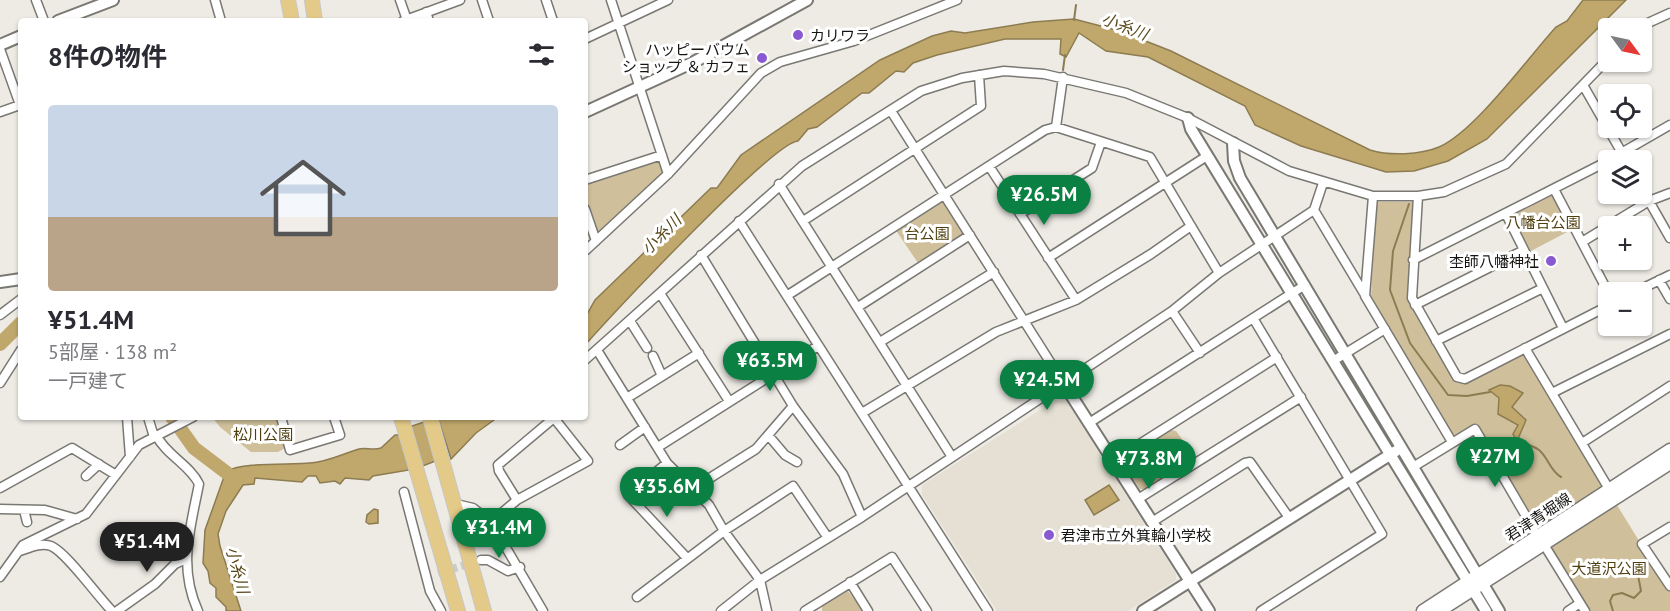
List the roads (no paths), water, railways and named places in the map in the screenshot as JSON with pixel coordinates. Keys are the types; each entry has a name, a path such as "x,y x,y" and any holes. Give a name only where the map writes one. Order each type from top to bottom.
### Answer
{"highway":[{"path":"288,0 291,18"},
{"path":"312,0 315,18"},
{"path":"402,420 458,611"},
{"path":"431,420 484,611"}],"main road":[{"name":"君津青堀線","path":"1423,611 1475,582 1609,489 1670,450"},
{"name":"君津青堀線","path":"1540,539 1670,463"},
{"name":"君津青堀線","path":"1439,611 1475,582"}],"street":[{"path":"36,0 43,18"},
{"path":"66,18 113,0"},
{"path":"215,0 220,18"},
{"path":"400,0 404,18"},
{"path":"427,17 435,4 460,0"},
{"path":"482,0 488,18"},
{"path":"546,0 552,18"},
{"path":"611,0 668,174"},
{"path":"588,38 668,0"},
{"path":"588,111 694,62 795,3 807,0"},
{"path":"588,248 668,174 761,73 780,62 854,41 957,0"},
{"path":"1652,21 1670,13"},
{"path":"18,38 0,47 18,99"},
{"path":"588,358 661,295 779,184 844,138 921,92 979,75 1004,71 1064,77 1126,93 1188,118 1289,171 1323,183 1373,196 1418,196 1444,192 1506,164 1598,69"},
{"path":"803,221 981,106 979,75"},
{"path":"1056,128 1064,77"},
{"path":"1583,85 1620,150"},
{"path":"0,112 18,106"},
{"path":"891,111 1209,611"},
{"path":"1188,118 1191,129 1391,455 1475,582 1499,611"},
{"path":"1634,150 1670,125"},
{"path":"788,296 1045,130 1056,128 1150,157 1219,273"},
{"path":"1020,214 1092,168 1101,142"},
{"path":"1233,143 1234,161 1240,178 1413,467 1475,582 1486,611"},
{"path":"588,179 662,155"},
{"path":"1048,258 1208,156"},
{"path":"989,166 1076,300"},
{"path":"1413,260 1598,166"},
{"path":"722,611 760,580 862,517 1064,384 1172,311 1261,243 1314,210 1323,183"},
{"path":"779,184 952,457"},
{"path":"1554,189 1603,282"},
{"path":"1652,200 1670,193"},
{"path":"1365,296 1373,196"},
{"path":"1418,196 1412,297 1457,377 1465,380 1598,311"},
{"path":"1582,242 1644,204"},
{"path":"1651,204 1670,238"},
{"path":"1314,210 1452,442"},
{"path":"1506,214 1563,328"},
{"path":"588,218 596,241"},
{"path":"739,221 988,611"},
{"path":"862,413 996,332 1076,300 1151,254 1191,226"},
{"path":"858,307 970,235"},
{"path":"1415,305 1524,250"},
{"path":"701,255 793,406 843,474 862,517"},
{"path":"880,342 994,272"},
{"path":"1652,284 1670,275"},
{"path":"0,282 18,279"},
{"path":"1659,280 1670,299"},
{"path":"1089,423 1305,285"},
{"path":"1436,341 1543,288"},
{"path":"661,295 729,401"},
{"path":"0,315 18,301"},
{"path":"1172,311 1200,353"},
{"path":"1253,318 1382,534 1261,611"},
{"path":"630,321 647,348"},
{"path":"1333,361 1385,328"},
{"path":"1552,393 1670,333"},
{"path":"658,447 818,346"},
{"path":"1525,348 1609,489"},
{"path":"597,350 667,464 709,505 724,531 760,580 767,611"},
{"path":"627,398 699,353"},
{"path":"0,383 18,355"},
{"path":"653,357 662,376"},
{"path":"1113,461 1277,357"},
{"path":"1582,443 1670,386"},
{"path":"1138,499 1301,397"},
{"path":"694,488 756,449 793,406"},
{"path":"127,420 130,457"},
{"path":"150,420 164,449 188,470 199,484 186,560 186,576 198,611"},
{"path":"0,577 15,553 33,538 78,519 95,504 140,445 187,420"},
{"path":"281,420 290,450 340,435 335,420"},
{"path":"517,500 499,471 498,465 551,420"},
{"path":"491,522 517,500 588,461 557,420"},
{"path":"620,445 645,427"},
{"path":"1413,467 1475,429 1582,607 1568,611"},
{"path":"768,435 785,454 797,462"},
{"path":"0,488 72,448 116,475"},
{"path":"1143,611 1401,448"},
{"path":"1152,522 1250,462 1290,519"},
{"path":"86,476 99,464"},
{"path":"667,464 628,495 687,558"},
{"path":"637,597 724,531 793,486 828,538"},
{"path":"404,492 430,591 441,611"},
{"path":"456,504 473,508 491,522 520,567 543,611"},
{"path":"0,509 45,510 78,519"},
{"path":"24,510 27,522"},
{"path":"1668,580 1642,544 1670,527"},
{"path":"15,553 36,545 52,546 70,562 94,593 112,611"},
{"path":"805,611 818,608 850,582 892,556 927,611"},
{"path":"117,611 155,584 175,564 186,560"},
{"path":"481,560 488,560 508,571 520,567"},
{"path":"427,577 438,573"},
{"path":"850,582 868,611"}],"waterway":[{"path":"1074,20 1076,5"},
{"path":"1063,70 1065,55"},
{"path":"1409,204 1393,251 1390,290 1410,343 1448,395 1467,396 1490,392"},
{"path":"0,344 18,326"},
{"path":"174,420 194,448 227,473"},
{"path":"1518,438 1539,450 1561,477"},
{"path":"1613,611 1610,601 1613,595 1622,593 1634,598 1641,591 1638,575 1631,565"}],"tunnel":[{"path":"438,573 475,562"}],"place":[{"name":"カリワラ","path":"798,35"},
{"name":"ハッピーバウム ショップ ＆ カフェ","path":"762,58"},
{"name":"杢師八幡神社","path":"1551,261"},
{"name":"君津市立外箕輪小学校","path":"1049,535"}],"water label":[{"name":"小糸川","path":"1125,26"},
{"name":"小糸川","path":"661,234"},
{"name":"小糸川","path":"238,570"}],"park label":[{"name":"八幡台公園","path":"1543,222"},
{"name":"台公園","path":"927,233"},
{"name":"松川公園","path":"263,434"},
{"name":"大道沢公園","path":"1609,568"}]}
